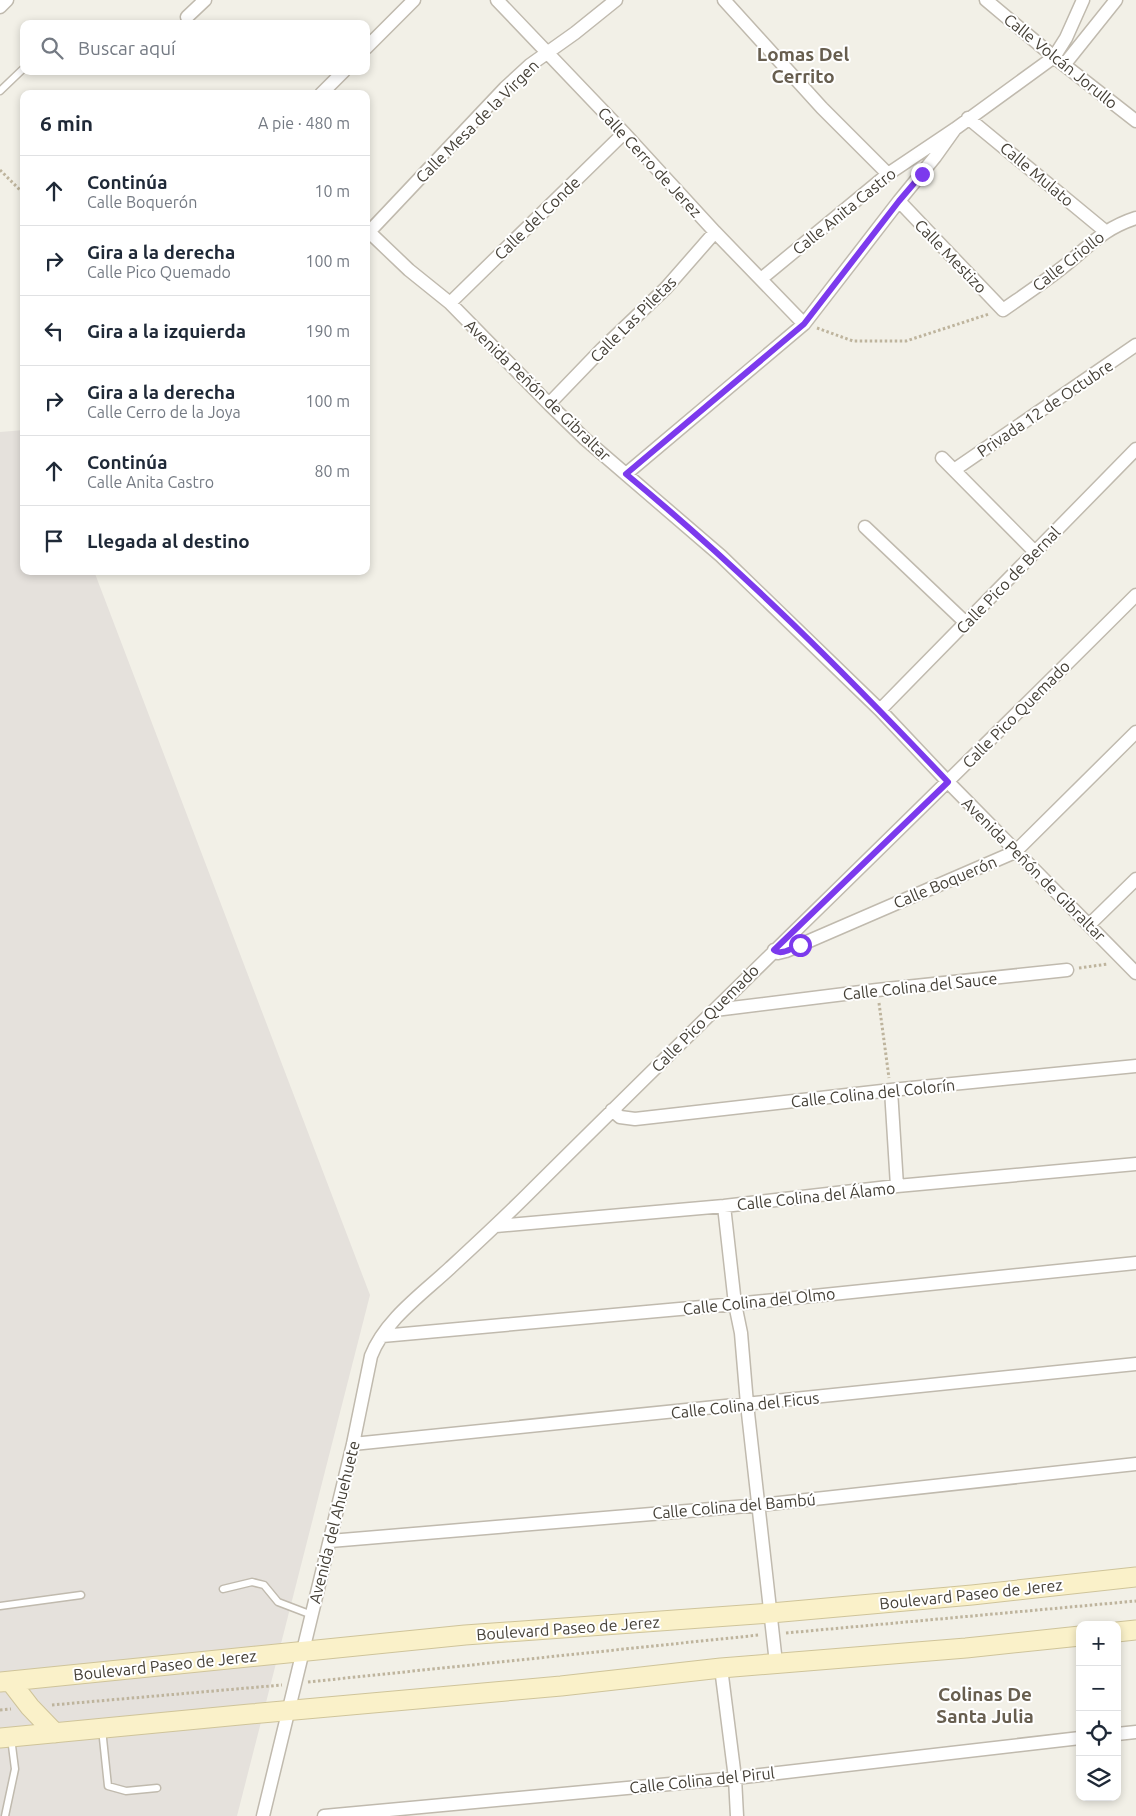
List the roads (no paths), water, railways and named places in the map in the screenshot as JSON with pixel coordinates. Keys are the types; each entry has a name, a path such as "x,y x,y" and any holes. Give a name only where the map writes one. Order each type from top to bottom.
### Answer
{"main road":[{"name":"Boulevard Paseo de Jerez","path":"5,1682 465,1635 771,1613 972,1596 1136,1577"},
{"path":"1121,1632 1136,1630"},
{"path":"5,1738 561,1686 721,1668 966,1648 1076,1636"},
{"path":"5,1682 55,1733"}],"street":[{"path":"0,7 7,0"},
{"path":"187,17 205,0"},
{"path":"370,44 414,0"},
{"name":"Calle Cerro de Jerez","path":"497,0 804,324"},
{"name":"Calle Mesa de la Virgen","path":"370,228 505,88 546,52 575,33 616,0"},
{"path":"724,0 822,108 888,174"},
{"name":"Calle Volcán Jorullo","path":"986,0 1059,61 1136,120"},
{"path":"1059,61 1083,0"},
{"path":"1059,61 1116,0"},
{"name":"Calle Anita Castro","path":"761,279 888,174 955,129 968,118 1059,61"},
{"path":"325,90 340,75"},
{"name":"Calle Mulato","path":"968,118 1105,231"},
{"name":"Calle Anita Castro","path":"626,474 804,324 899,201 936,157 955,129"},
{"name":"Calle del Conde","path":"450,303 624,133"},
{"name":"Calle Mestizo","path":"899,201 1003,310"},
{"name":"Calle Criollo","path":"1003,310 1063,267 1105,231 1122,222 1136,218"},
{"name":"Calle Las Piletas","path":"549,404 602,349 666,288 715,232"},
{"name":"Avenida Peñón de Gibraltar","path":"370,234 409,270 450,303 549,404 721,556 880,710 1016,852 1090,924 1136,973"},
{"name":"Privada 12 de Octubre","path":"954,470 1136,345"},
{"name":"Calle Pico de Bernal","path":"880,710 1035,552 1134,455"},
{"path":"942,458 1035,552"},
{"path":"864,527 966,623"},
{"name":"Calle Pico Quemado","path":"382,1336 395,1319 496,1226 1136,595"},
{"name":"Calle Boquerón","path":"774,950 778,953 786,951 1016,852 1136,732"},
{"path":"1090,924 1136,878"},
{"name":"Calle Colina del Sauce","path":"715,1010 877,990 1067,970"},
{"name":"Calle Colina del Colorín","path":"612,1110 620,1117 635,1119 890,1090 1136,1066"},
{"path":"890,1090 897,1186"},
{"name":"Calle Colina del Álamo","path":"496,1226 724,1206 897,1186 1136,1164"},
{"path":"724,1206 735,1304 741,1333 747,1404 776,1663"},
{"name":"Calle Colina del Olmo","path":"382,1336 735,1304 1136,1263"},
{"name":"Avenida del Ahuehuete","path":"263,1816 353,1444 371,1356 376,1343 382,1336"},
{"name":"Calle Colina del Ficus","path":"353,1444 1136,1364"},
{"name":"Calle Colina del Bambú","path":"330,1541 759,1505 1136,1464"},
{"path":"721,1668 735,1778 737,1816"},
{"path":"1121,1734 1136,1732"},
{"name":"Calle Colina del Pirul","path":"324,1816 735,1778 1076,1738"}],"lane":[{"path":"0,91 20,72"},
{"path":"223,1589 252,1582 264,1585 278,1602 312,1615"},
{"path":"0,1606 81,1595"},
{"path":"102,1728 108,1786 126,1791 157,1788"},
{"path":"5,1738 15,1769 5,1816"}],"district":[{"name":"Lomas Del Cerrito","path":"803,65"},
{"name":"Colinas De Santa Julia","path":"985,1705"}]}
